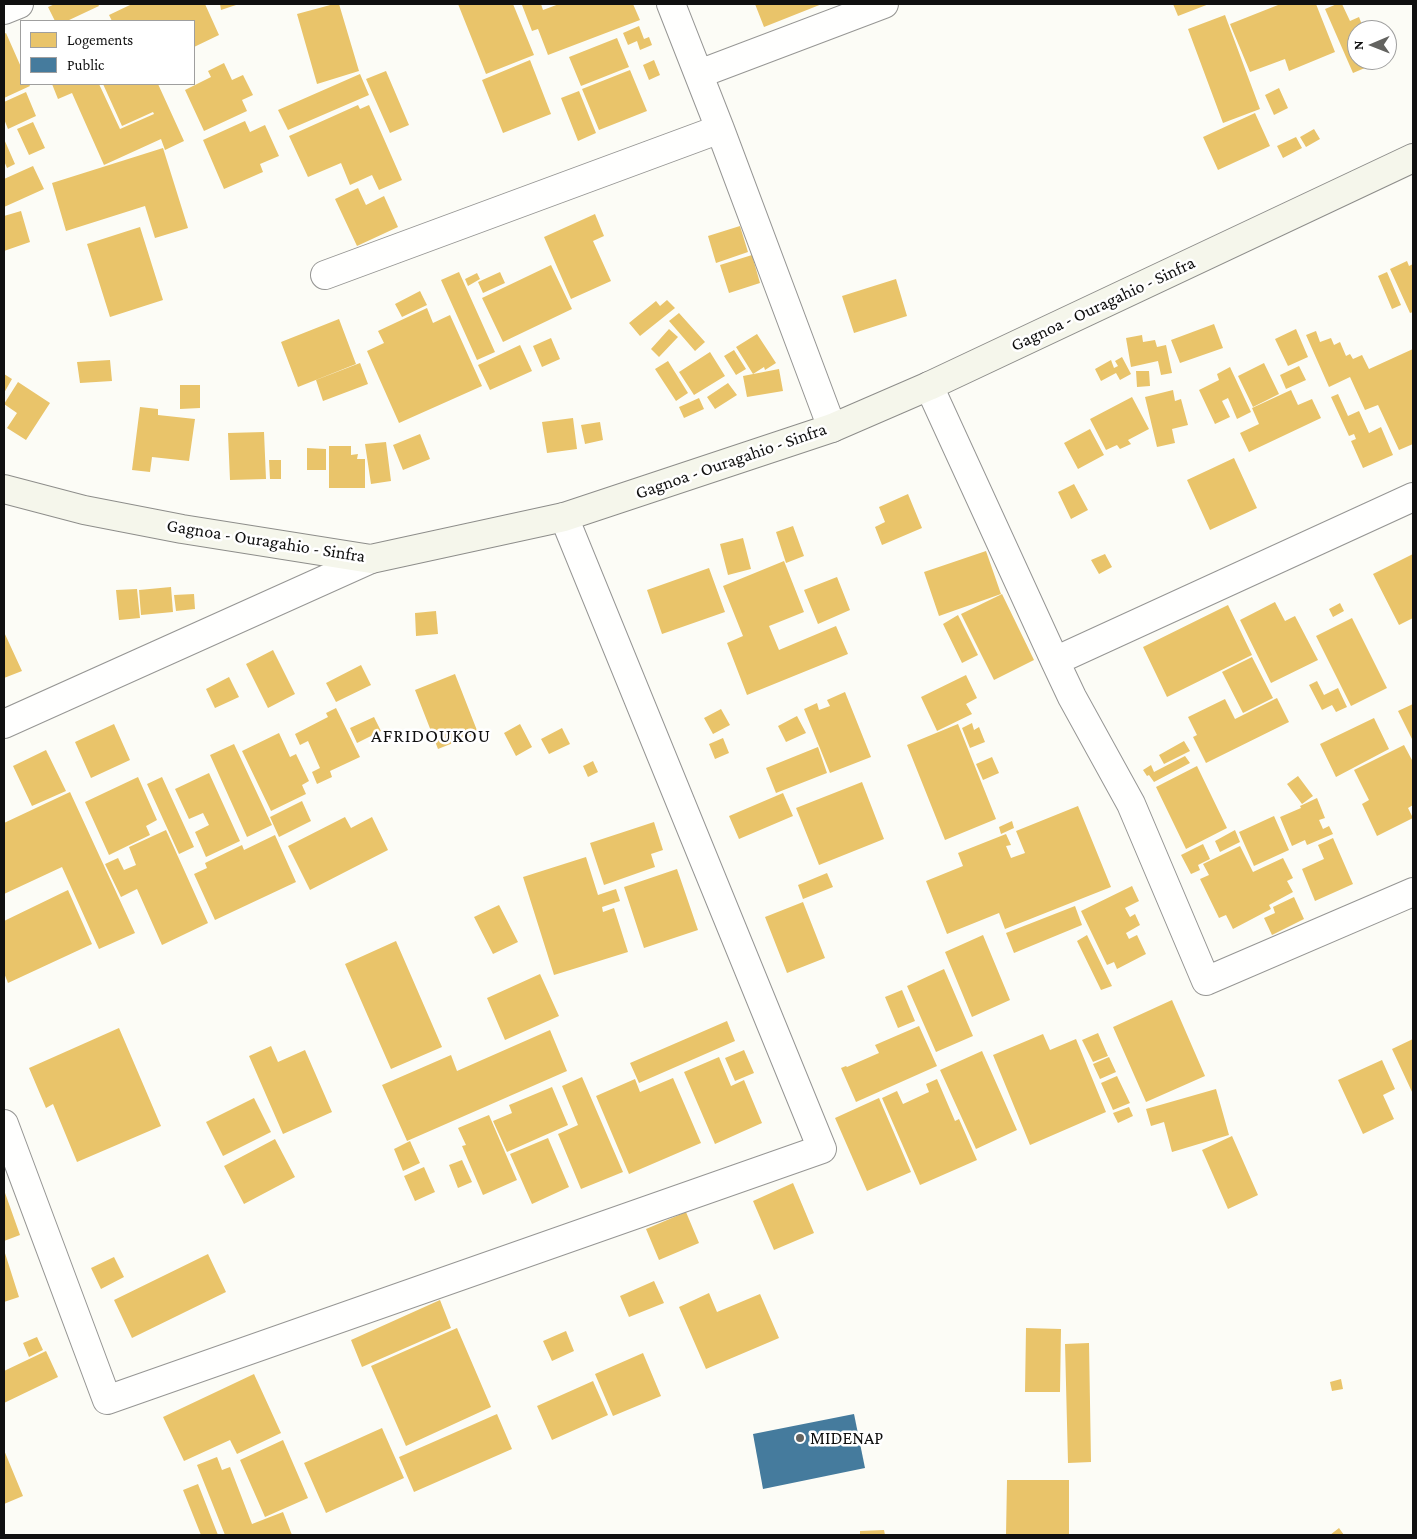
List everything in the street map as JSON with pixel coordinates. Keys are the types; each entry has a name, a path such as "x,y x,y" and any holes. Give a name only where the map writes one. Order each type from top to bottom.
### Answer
{"main road":[{"name":"Gagnoa - Ouragahio - Sinfra","path":"4,489 84,510 182,529 372,559 564,517 832,428 928,386 1413,158"}],"street":[{"path":"4,10 19,4"},
{"path":"671,4 832,428"},
{"path":"699,74 884,4"},
{"path":"325,275 720,129"},
{"path":"928,386 1072,697 1131,804 1206,981 1413,892"},
{"path":"1055,661 1413,497"},
{"path":"4,1124 107,1400 822,1149 564,517"},
{"path":"4,724 372,559"}],"building: Logements":[{"path":"55,4 98,4 99,6 69,20 54,20 48,7"},
{"path":"205,4 219,35 195,47 195,20 112,20 109,15 130,5"},
{"path":"220,4 239,4 221,10"},
{"path":"339,4 359,71 317,84 297,14"},
{"path":"458,4 513,4 534,55 486,74"},
{"path":"541,4 543,10 559,4 633,4 640,20 548,55 538,29 532,31 522,5"},
{"path":"755,4 822,4 764,27"},
{"path":"1173,4 1209,4 1178,16"},
{"path":"1278,4 1316,4 1335,52 1289,71 1285,59 1250,72 1230,24"},
{"path":"1342,4 1350,20 1347,20 1347,59 1325,9"},
{"path":"1225,15 1260,109 1223,123 1188,29"},
{"path":"639,26 644,39 649,37 652,45 640,50 637,41 628,45 623,33"},
{"path":"6,33 20,65 20,85 30,86 4,98 4,34"},
{"path":"617,38 629,67 581,86 569,57"},
{"path":"530,60 551,114 503,133 482,80"},
{"path":"654,60 660,75 649,80 643,65"},
{"path":"224,63 232,80 243,75 253,95 242,100 247,111 204,131 185,90 211,77 208,71"},
{"path":"630,70 647,111 599,130 582,89"},
{"path":"386,71 409,125 390,133 366,79"},
{"path":"360,74 369,95 288,130 278,110"},
{"path":"52,85 99,85 120,129 154,114 153,112 122,126 103,85 158,85 184,141 165,150 161,139 104,165 72,93 58,99"},
{"path":"1279,88 1288,108 1274,115 1265,95"},
{"path":"579,91 596,133 578,141 561,98"},
{"path":"26,92 36,116 8,129 4,119 4,102"},
{"path":"358,105 360,109 369,105 402,180 379,190 372,175 350,185 341,163 308,177 289,136"},
{"path":"1255,113 1270,146 1218,170 1203,137"},
{"path":"245,121 250,132 265,125 279,156 260,164 263,172 224,189 203,140"},
{"path":"33,122 45,148 29,155 17,129"},
{"path":"1314,129 1320,139 1306,147 1300,137"},
{"path":"1296,137 1302,148 1283,158 1277,146"},
{"path":"4,139 15,164 7,168 4,161"},
{"path":"163,148 188,228 155,238 145,206 66,231 52,183"},
{"path":"33,166 44,189 4,207 4,179"},
{"path":"358,188 366,205 384,196 398,227 357,246 335,199"},
{"path":"21,211 30,242 4,251 4,216"},
{"path":"595,214 604,236 593,241 611,281 571,299 544,237"},
{"path":"740,226 748,252 716,263 708,236"},
{"path":"140,227 163,300 110,317 87,244"},
{"path":"752,255 760,283 729,293 720,265"},
{"path":"1407,261 1409,266 1413,264 1413,312 1410,313 1390,269"},
{"path":"551,265 572,309 503,342 482,298"},
{"path":"459,272 495,352 477,360 441,280"},
{"path":"500,272 505,283 483,293 478,282"},
{"path":"1387,272 1401,305 1392,309 1378,276"},
{"path":"477,273 480,279 468,286 465,279"},
{"path":"896,279 907,316 854,333 842,296"},
{"path":"420,291 427,305 402,317 395,304"},
{"path":"667,300 675,308 640,336 629,323 656,301 660,306"},
{"path":"427,308 433,323 450,315 482,386 399,423 367,351 384,343 378,331"},
{"path":"679,313 705,342 695,351 669,321"},
{"path":"339,319 356,364 298,387 281,342"},
{"path":"1214,324 1223,348 1180,363 1171,340"},
{"path":"669,329 678,337 659,357 651,349"},
{"path":"1296,329 1308,357 1288,366 1275,339"},
{"path":"1316,331 1320,342 1331,338 1334,345 1340,342 1346,356 1350,354 1353,359 1362,355 1369,369 1413,349 1413,444 1399,450 1378,405 1365,410 1350,377 1329,387 1306,335"},
{"path":"757,334 776,363 765,370 764,367 753,374 736,347"},
{"path":"1142,335 1143,342 1155,340 1157,347 1166,345 1172,373 1161,375 1158,361 1131,367 1126,338"},
{"path":"551,338 560,359 542,367 533,346"},
{"path":"520,345 532,371 490,390 478,365"},
{"path":"734,350 746,369 736,375 724,356"},
{"path":"710,352 725,376 694,395 679,372"},
{"path":"1122,357 1131,374 1120,380 1116,373 1101,381 1095,369 1111,360 1114,368 1118,366 1115,361"},
{"path":"110,360 112,381 80,383 77,362"},
{"path":"668,361 688,393 676,401 655,369"},
{"path":"360,363 368,384 323,401 316,380"},
{"path":"1264,363 1279,394 1253,407 1238,376"},
{"path":"1299,366 1306,380 1286,389 1280,375"},
{"path":"1230,367 1251,412 1237,419 1228,398 1222,401 1230,417 1215,424 1199,390 1219,380 1217,374"},
{"path":"779,369 783,391 747,397 743,376"},
{"path":"1136,371 1149,371 1150,386 1137,387"},
{"path":"4,374 12,379 4,393"},
{"path":"18,382 50,403 26,440 7,428 17,413 4,404"},
{"path":"728,383 737,395 715,409 707,397"},
{"path":"180,385 200,385 200,408 180,409"},
{"path":"1173,390 1175,401 1181,399 1188,425 1172,429 1175,443 1157,447 1145,397"},
{"path":"1291,390 1298,405 1312,399 1321,418 1249,452 1240,433 1259,424 1252,408"},
{"path":"1338,394 1348,416 1359,411 1369,433 1381,427 1393,455 1363,468 1351,441 1356,439 1354,434 1349,436 1331,397"},
{"path":"1132,397 1149,429 1128,440 1131,444 1120,449 1117,445 1106,450 1090,419"},
{"path":"699,398 704,409 684,418 679,407"},
{"path":"140,407 158,409 158,415 195,419 189,461 152,457 150,472 132,470"},
{"path":"573,418 577,449 547,453 542,422"},
{"path":"600,422 603,440 585,444 581,425"},
{"path":"1090,429 1104,455 1078,469 1064,443"},
{"path":"264,432 266,479 230,480 228,433"},
{"path":"420,434 430,459 403,470 393,445"},
{"path":"386,442 391,481 371,484 365,444"},
{"path":"329,446 351,446 351,455 358,454 357,459 365,459 365,488 329,488"},
{"path":"307,448 326,449 326,470 307,470"},
{"path":"1234,458 1257,508 1210,530 1187,480"},
{"path":"269,460 281,460 281,479 270,479"},
{"path":"1074,484 1088,510 1071,519 1058,492"},
{"path":"908,494 922,528 882,545 875,527 885,522 879,507"},
{"path":"793,526 804,556 786,563 776,532"},
{"path":"743,538 751,569 728,575 720,544"},
{"path":"986,551 1001,594 939,616 924,572"},
{"path":"1105,554 1112,567 1099,574 1091,560"},
{"path":"1413,554 1413,618 1399,625 1373,574"},
{"path":"784,561 804,612 769,626 779,650 836,626 848,654 747,695 727,643 743,636 723,586"},
{"path":"709,568 725,612 662,634 647,590"},
{"path":"837,577 850,610 818,624 804,590"},
{"path":"171,587 173,612 141,615 139,590"},
{"path":"137,589 140,618 119,620 116,590"},
{"path":"194,594 195,609 176,611 174,595"},
{"path":"1002,594 1034,660 994,680 961,614"},
{"path":"1275,602 1285,621 1295,616 1318,660 1271,683 1240,620"},
{"path":"1340,603 1344,611 1333,617 1329,609"},
{"path":"1228,605 1252,655 1167,697 1143,647"},
{"path":"436,611 438,634 416,636 415,613"},
{"path":"958,615 978,655 962,663 943,624"},
{"path":"1352,618 1387,688 1351,706 1316,636"},
{"path":"4,632 22,671 4,678"},
{"path":"273,650 295,694 268,708 246,664"},
{"path":"1252,657 1273,698 1243,713 1222,672"},
{"path":"361,665 371,685 336,702 326,683"},
{"path":"455,674 478,733 438,749 415,690"},
{"path":"966,675 977,698 966,704 972,714 937,731 921,697"},
{"path":"229,677 239,697 215,708 206,689"},
{"path":"1317,681 1324,695 1338,688 1347,707 1336,712 1332,705 1322,710 1309,685"},
{"path":"845,692 871,757 830,773 804,709 817,703 819,710 830,706 827,700"},
{"path":"1277,698 1289,722 1206,763 1193,737 1197,735 1188,717 1225,699 1235,719"},
{"path":"1413,704 1413,741 1398,711"},
{"path":"336,708 360,757 330,771 332,777 317,784 312,772 320,768 308,741 300,745 295,734 328,717 326,713"},
{"path":"721,709 730,725 713,734 704,718"},
{"path":"797,716 806,733 786,742 778,726"},
{"path":"374,717 381,731 357,743 350,728"},
{"path":"1374,718 1389,749 1336,777 1320,744"},
{"path":"972,723 974,730 979,727 985,742 970,748 962,728"},
{"path":"114,724 130,760 91,778 75,742"},
{"path":"520,724 532,747 516,756 504,733"},
{"path":"958,724 996,819 945,840 907,745"},
{"path":"562,728 570,744 549,754 541,739"},
{"path":"279,733 290,757 296,754 309,781 302,785 306,794 271,811 242,751"},
{"path":"723,738 729,753 715,759 709,744"},
{"path":"1184,741 1190,751 1164,764 1159,755"},
{"path":"234,744 272,825 247,837 210,755"},
{"path":"1404,745 1413,762 1413,805 1408,808 1413,818 1377,836 1362,804 1369,800 1354,770"},
{"path":"818,747 827,773 776,793 766,768"},
{"path":"46,750 66,791 32,806 13,766"},
{"path":"1185,756 1190,763 1154,782 1143,770 1151,765 1154,772"},
{"path":"992,757 999,773 983,780 976,764"},
{"path":"593,761 598,772 588,777 583,766"},
{"path":"1197,766 1227,828 1186,849 1156,787"},
{"path":"209,773 240,841 206,857 195,832 209,825 203,813 189,819 175,789"},
{"path":"1298,776 1313,796 1302,804 1287,784"},
{"path":"138,777 157,820 146,826 150,835 109,855 85,802"},
{"path":"162,777 194,847 179,854 147,784"},
{"path":"862,782 884,839 819,865 796,808"},
{"path":"70,792 135,933 99,949 62,867 4,894 4,823"},
{"path":"783,793 793,816 739,839 729,816"},
{"path":"1317,798 1325,818 1319,820 1323,829 1329,826 1333,834 1307,845 1305,840 1292,846 1280,817 1301,808 1300,806"},
{"path":"302,801 311,821 279,837 270,817"},
{"path":"1078,806 1111,887 1005,929 999,913 947,934 926,881 963,866 958,853 1006,834 1011,845 1006,846 1011,858 1025,853 1016,831"},
{"path":"1274,816 1289,850 1254,866 1239,832"},
{"path":"345,817 351,828 372,817 388,850 310,890 288,846"},
{"path":"1012,821 1014,828 1001,834 999,827"},
{"path":"654,822 663,850 651,854 655,867 604,885 590,843"},
{"path":"166,830 208,923 162,945 137,889 121,897 105,864 118,858 124,870 136,865 129,847"},
{"path":"1235,830 1240,842 1220,852 1215,841"},
{"path":"275,835 296,882 215,920 194,874 207,868 205,863 242,845 244,850"},
{"path":"1333,838 1353,884 1315,901 1302,869 1324,859 1318,845"},
{"path":"1203,844 1210,859 1198,865 1200,870 1191,874 1181,855"},
{"path":"1240,846 1253,872 1283,858 1293,878 1287,881 1293,892 1269,905 1271,909 1233,929 1226,915 1219,918 1200,879 1209,875 1203,864"},
{"path":"586,857 598,895 616,889 620,901 602,907 603,912 614,908 628,952 554,975 523,877"},
{"path":"677,869 698,930 644,948 624,887"},
{"path":"827,873 833,887 803,899 798,885"},
{"path":"1132,886 1139,901 1125,908 1130,917 1135,914 1140,925 1126,933 1129,939 1137,935 1146,954 1117,969 1114,962 1107,965 1081,911"},
{"path":"68,890 92,944 8,983 4,973 4,921"},
{"path":"1294,897 1304,919 1272,935 1264,918 1275,913 1273,907"},
{"path":"803,902 825,958 787,973 765,917"},
{"path":"499,905 518,942 493,954 474,917"},
{"path":"1075,906 1082,925 1014,953 1006,933"},
{"path":"983,935 1010,1000 972,1017 945,952"},
{"path":"1087,935 1112,986 1101,990 1077,941"},
{"path":"396,941 442,1047 391,1069 345,964"},
{"path":"944,969 973,1036 936,1052 907,986"},
{"path":"540,974 559,1016 505,1040 487,998"},
{"path":"902,990 915,1021 898,1028 885,997"},
{"path":"1172,1000 1205,1076 1146,1102 1113,1027"},
{"path":"727,1021 735,1041 639,1083 630,1063"},
{"path":"919,1026 937,1066 856,1102 841,1068 879,1053 875,1045"},
{"path":"119,1028 161,1126 77,1162 53,1104 46,1108 29,1068"},
{"path":"550,1030 567,1071 407,1141 382,1085 451,1055 457,1071"},
{"path":"1098,1033 1108,1056 1093,1062 1082,1040"},
{"path":"1043,1034 1050,1050 1076,1039 1106,1112 1030,1145 993,1055"},
{"path":"1413,1039 1413,1094 1392,1049"},
{"path":"271,1046 278,1062 305,1050 332,1112 283,1134 249,1056"},
{"path":"744,1050 754,1073 735,1081 725,1058"},
{"path":"982,1051 1017,1130 976,1149 940,1070"},
{"path":"719,1057 731,1086 744,1080 762,1123 715,1144 684,1072"},
{"path":"1109,1057 1116,1072 1100,1079 1093,1064"},
{"path":"1382,1060 1395,1089 1383,1095 1394,1119 1363,1134 1338,1080"},
{"path":"1117,1076 1130,1103 1113,1110 1101,1083"},
{"path":"582,1077 623,1172 581,1189 558,1134 578,1125 562,1086"},
{"path":"673,1078 701,1143 629,1174 596,1096 635,1079 640,1092"},
{"path":"937,1079 955,1121 959,1119 977,1160 920,1185 882,1098 897,1091 903,1104 929,1092 926,1084"},
{"path":"552,1087 568,1125 507,1152 493,1121 512,1113 509,1105"},
{"path":"1216,1089 1229,1135 1172,1152 1164,1122 1151,1126 1146,1109"},
{"path":"254,1098 271,1132 223,1156 206,1122"},
{"path":"879,1098 911,1172 867,1191 835,1118"},
{"path":"1129,1107 1133,1116 1118,1123 1113,1113"},
{"path":"489,1115 517,1180 483,1195 462,1146 466,1145 458,1128"},
{"path":"1232,1136 1258,1195 1228,1209 1202,1150"},
{"path":"548,1138 569,1187 532,1204 510,1154"},
{"path":"275,1139 295,1177 244,1204 224,1166"},
{"path":"410,1141 420,1163 403,1171 394,1149"},
{"path":"462,1160 472,1182 458,1188 449,1165"},
{"path":"424,1167 435,1192 415,1201 404,1176"},
{"path":"793,1183 814,1233 774,1250 753,1201"},
{"path":"4,1190 20,1235 4,1241"},
{"path":"686,1212 699,1243 659,1260 646,1229"},
{"path":"4,1250 19,1297 4,1302"},
{"path":"208,1254 226,1292 132,1338 114,1300"},
{"path":"114,1257 124,1277 101,1289 91,1268"},
{"path":"654,1281 664,1303 629,1317 620,1296"},
{"path":"709,1293 717,1312 760,1294 779,1338 706,1369 679,1307"},
{"path":"440,1300 451,1328 362,1367 351,1340"},
{"path":"457,1328 491,1407 406,1446 371,1366"},
{"path":"1026,1328 1061,1329 1060,1392 1025,1392"},
{"path":"566,1331 574,1351 552,1361 543,1341"},
{"path":"37,1337 43,1350 29,1357 23,1343"},
{"path":"1089,1343 1091,1462 1068,1463 1065,1344"},
{"path":"46,1351 58,1377 4,1403 4,1371"},
{"path":"643,1353 661,1396 613,1416 595,1374"},
{"path":"254,1374 281,1433 237,1454 230,1440 184,1461 163,1417"},
{"path":"1341,1379 1343,1389 1332,1391 1330,1382"},
{"path":"593,1381 608,1415 552,1440 537,1406"},
{"path":"497,1414 512,1449 414,1492 399,1457"},
{"path":"382,1428 404,1478 326,1513 304,1463"},
{"path":"283,1440 308,1498 265,1517 240,1460"},
{"path":"4,1450 23,1496 4,1504"},
{"path":"217,1457 222,1470 230,1467 252,1524 283,1512 292,1535 225,1535 197,1465"},
{"path":"1007,1480 1069,1480 1069,1535 1006,1535"},
{"path":"198,1484 218,1535 201,1535 183,1490"},
{"path":"1339,1528 1344,1535 1330,1535"},
{"path":"884,1530 885,1535 860,1535 860,1531"}],"building: Public":[{"path":"854,1414 865,1468 763,1489 753,1434"}],"place":[{"name":"MIDENAP","path":"800,1438"}],"district":[{"name":"AFRIDOUKOU","path":"431,736"}]}
